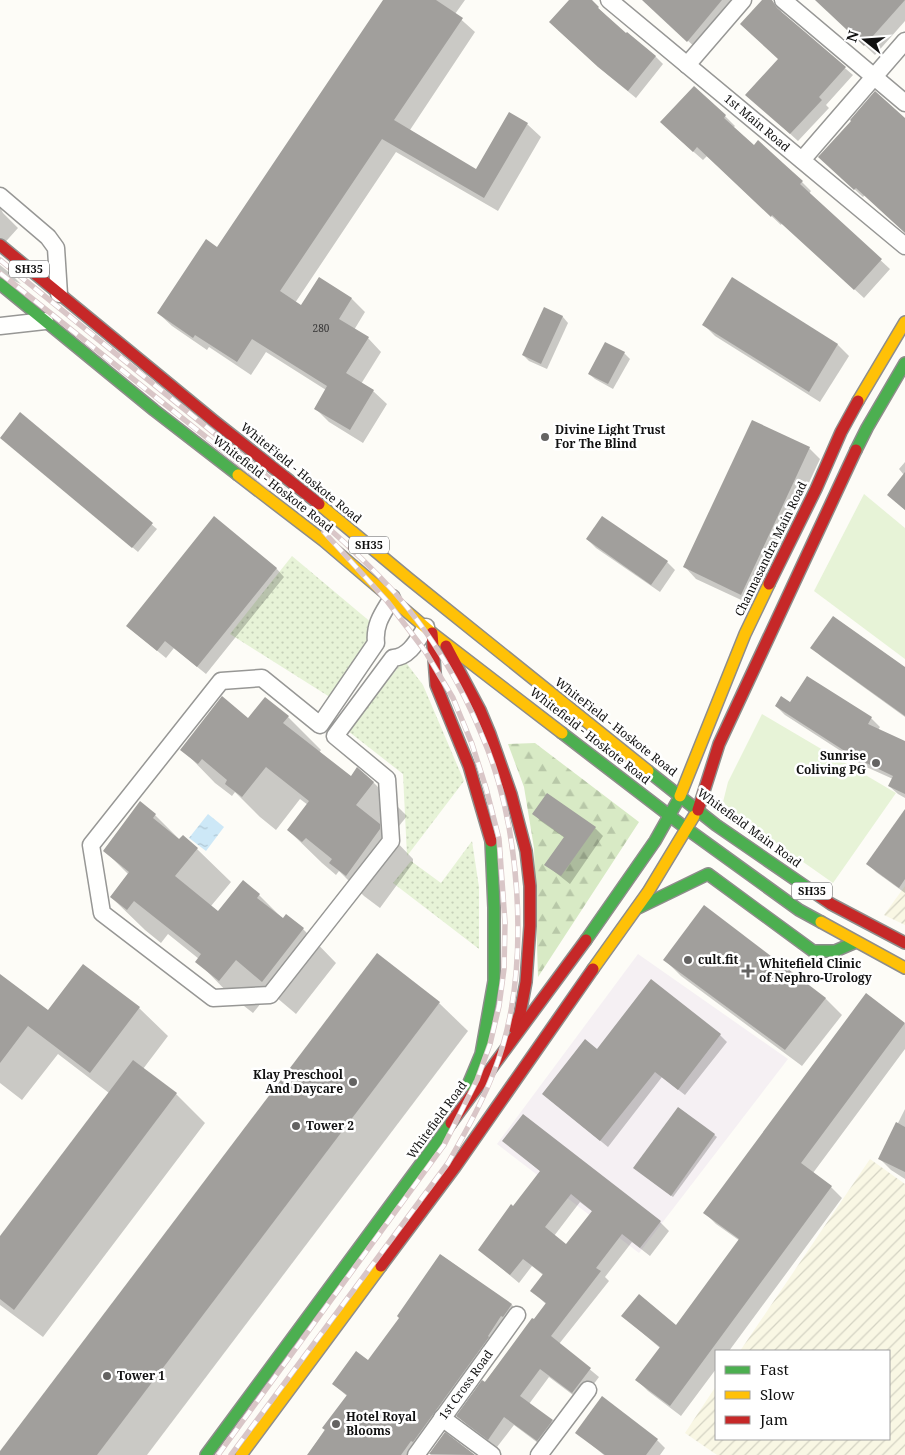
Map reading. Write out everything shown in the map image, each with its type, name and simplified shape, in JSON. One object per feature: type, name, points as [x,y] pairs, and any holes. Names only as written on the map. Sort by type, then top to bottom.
[{"type":"main road","name":"WhiteField - Hoskote Road","points":[[0,245],[409,579],[680,796]]},
{"type":"main road","name":"Whitefield - Hoskote Road","points":[[0,284],[154,410],[324,541],[429,630],[670,816]]},
{"type":"main road","name":"Channasandra Main Road","points":[[680,796],[745,634],[841,432],[905,322]]},
{"type":"main road","points":[[698,810],[719,744],[766,642],[866,428],[905,363]]},
{"type":"main road","points":[[429,630],[436,685],[469,766],[491,841],[494,908],[494,981],[481,1054],[453,1122]]},
{"type":"main road","points":[[443,640],[480,710],[490,734],[511,794],[526,850],[530,886],[530,926],[526,982],[520,1014],[507,1047]]},
{"type":"main road","name":"Whitefield Main Road","points":[[680,796],[716,825],[831,904],[905,943]]},
{"type":"main road","name":"Whitefield Road","points":[[241,1455],[332,1309],[354,1278],[453,1122],[610,906],[670,816],[680,796]]},
{"type":"main road","name":"Whitefield Road","points":[[206,1455],[332,1309],[354,1278],[455,1167],[616,936],[638,908],[698,810]]},
{"type":"main road","name":"SH35","points":[[670,816],[798,910],[905,968]]},
{"type":"main road","points":[[638,908],[708,874],[813,952],[828,954],[844,950],[856,942]]},
{"type":"street","name":"1st Main Road","points":[[609,0],[905,246]]},
{"type":"street","points":[[687,65],[743,0]]},
{"type":"street","points":[[783,0],[905,103]]},
{"type":"street","points":[[802,160],[905,41]]},
{"type":"street","points":[[0,196],[48,237],[56,248],[59,294]]},
{"type":"street","points":[[0,326],[45,321]]},
{"type":"street","points":[[392,598],[378,621],[375,635],[376,643],[393,658],[398,658],[409,652],[429,630]]},
{"type":"street","points":[[320,725],[376,643]]},
{"type":"street","points":[[334,736],[393,658]]},
{"type":"street","points":[[262,678],[334,736],[387,779],[391,841],[270,995],[213,998],[102,912],[91,845],[221,681],[262,678]]},
{"type":"street","name":"1st Cross Road","points":[[416,1455],[517,1315]]},
{"type":"street","points":[[539,1455],[588,1390]]},
{"type":"street","points":[[442,1418],[492,1455]]},
{"type":"shaded area","points":[[905,886],[905,925],[884,915]]},
{"type":"shaded area","points":[[638,954],[788,1059],[639,1253],[497,1144]]},
{"type":"shaded area","points":[[870,1159],[905,1184],[905,1455],[717,1455],[685,1433],[715,1388],[715,1440],[890,1440],[890,1350],[741,1350]]},
{"type":"green space","points":[[864,494],[905,528],[905,659],[814,591]]},
{"type":"green space","points":[[292,556],[373,624],[369,650],[333,699],[230,634]]},
{"type":"green space","points":[[404,660],[423,685],[464,781],[407,856],[403,774],[348,731]]},
{"type":"green space","points":[[762,714],[896,793],[833,883],[735,814],[723,802],[728,782]]},
{"type":"green space","points":[[535,743],[639,822],[538,977],[534,848],[524,787],[508,744]]},
{"type":"green space","points":[[472,841],[479,887],[479,949],[393,883],[411,861],[441,883]]},
{"type":"water","points":[[208,814],[224,827],[206,851],[189,838]]},
{"type":"building","points":[[383,0],[436,0],[463,18],[394,120],[476,169],[509,112],[528,123],[484,198],[382,139],[280,291],[301,305],[319,277],[352,298],[339,319],[369,337],[346,373],[374,390],[350,430],[314,409],[327,386],[252,339],[237,362],[195,335],[193,338],[157,313],[206,239],[217,247]]},
{"type":"building","points":[[569,0],[592,0],[598,8],[626,33],[656,56],[628,91],[598,67],[549,22]]},
{"type":"building","points":[[642,0],[722,0],[687,42]]},
{"type":"building","points":[[762,0],[772,0],[777,8],[846,67],[819,97],[822,100],[790,134],[745,95],[778,59],[740,24]]},
{"type":"building","points":[[815,0],[905,0],[864,46]]},
{"type":"building","points":[[694,86],[726,115],[724,118],[754,145],[758,140],[803,181],[800,184],[882,259],[854,290],[772,215],[771,217],[697,147],[693,152],[660,122]]},
{"type":"building","points":[[875,91],[905,118],[905,233],[856,188],[854,190],[818,157]]},
{"type":"building","points":[[732,277],[838,344],[809,392],[702,325]]},
{"type":"building","points":[[544,307],[563,316],[541,364],[522,355]]},
{"type":"building","points":[[605,342],[625,352],[608,384],[588,374]]},
{"type":"building","points":[[20,412],[153,523],[132,548],[0,438]]},
{"type":"building","points":[[752,420],[810,447],[741,595],[683,567]]},
{"type":"building","points":[[905,472],[905,510],[887,495]]},
{"type":"building","points":[[214,516],[277,568],[197,667],[165,641],[157,651],[126,626]]},
{"type":"building","points":[[602,516],[668,561],[651,585],[586,539]]},
{"type":"building","points":[[833,616],[905,667],[905,716],[810,648]]},
{"type":"building","points":[[807,676],[872,717],[868,724],[905,741],[905,794],[888,786],[893,776],[854,757],[775,706],[781,696],[790,702]]},
{"type":"building","points":[[222,696],[248,718],[265,697],[289,716],[283,723],[351,776],[357,767],[374,782],[356,805],[380,824],[380,829],[346,876],[329,863],[332,859],[306,838],[302,842],[287,830],[309,801],[266,767],[242,797],[225,784],[227,780],[202,759],[198,764],[180,750]]},
{"type":"building","points":[[547,793],[596,827],[561,876],[544,865],[564,837],[532,814]]},
{"type":"building","points":[[140,801],[156,814],[153,818],[179,839],[183,835],[198,848],[175,876],[218,911],[243,880],[260,894],[257,898],[283,918],[286,914],[304,928],[262,982],[236,960],[219,981],[195,962],[201,954],[134,901],[127,910],[110,897],[129,872],[103,851]]},
{"type":"building","points":[[905,809],[905,879],[899,888],[866,864]]},
{"type":"building","points":[[704,905],[826,998],[785,1050],[663,960]]},
{"type":"building","name":"Tower 2","points":[[377,953],[440,1002],[97,1455],[0,1455],[0,1451]]},
{"type":"building","points":[[83,964],[140,1007],[90,1073],[28,1026],[0,1063],[0,974],[48,1010]]},
{"type":"building","points":[[651,979],[721,1034],[678,1090],[655,1072],[600,1141],[542,1094],[585,1039],[597,1049]]},
{"type":"building","points":[[866,993],[905,1023],[801,1163],[832,1186],[670,1406],[635,1380],[660,1347],[621,1316],[639,1294],[676,1325],[739,1239],[703,1213]]},
{"type":"building","points":[[133,1060],[177,1093],[14,1310],[0,1299],[0,1236]]},
{"type":"building","points":[[678,1107],[715,1134],[671,1196],[633,1168]]},
{"type":"building","points":[[523,1114],[661,1221],[640,1248],[622,1234],[596,1268],[601,1271],[551,1336],[591,1368],[572,1393],[540,1369],[520,1396],[553,1420],[537,1441],[504,1417],[488,1440],[456,1416],[482,1380],[485,1382],[532,1318],[534,1319],[546,1303],[530,1291],[543,1274],[523,1259],[510,1275],[478,1250],[511,1204],[513,1206],[540,1171],[502,1141]],"holes":[[[571,1194],[592,1211],[566,1244],[545,1227]]]},
{"type":"building","points":[[896,1122],[905,1127],[905,1172],[878,1159]]},
{"type":"building","points":[[440,1254],[512,1304],[503,1317],[501,1316],[489,1337],[413,1442],[411,1441],[401,1455],[307,1455],[325,1430],[322,1428],[347,1395],[332,1384],[356,1351],[368,1360],[399,1318],[397,1316]]},
{"type":"building","points":[[602,1396],[658,1439],[646,1455],[605,1455],[575,1433]]},
{"type":"building","points":[[445,1432],[475,1455],[429,1454]]},
{"type":"railway","points":[[0,260],[291,496],[334,533],[395,593],[434,644],[466,699],[496,772],[505,810],[517,890],[518,931],[516,971],[511,1010],[503,1045],[486,1091],[448,1163],[231,1455]]},
{"type":"railway","points":[[0,273],[270,488]]},
{"type":"railway","points":[[218,1455],[444,1145],[477,1080],[490,1044],[499,1006],[504,969],[505,923],[499,839],[472,744],[453,698],[425,651],[387,601],[324,532]]},
{"type":"traffic: fast","points":[[0,284],[154,410],[238,475]]},
{"type":"traffic: fast","points":[[856,450],[905,363]]},
{"type":"traffic: fast","points":[[562,733],[687,829],[799,910],[821,922]]},
{"type":"traffic: fast","points":[[648,771],[716,825],[809,889]]},
{"type":"traffic: fast","points":[[586,940],[655,841],[677,802]]},
{"type":"traffic: fast","points":[[468,1085],[481,1054],[494,981],[494,908],[491,841]]},
{"type":"traffic: fast","points":[[638,908],[708,874],[813,951],[835,951],[856,942]]},
{"type":"traffic: fast","points":[[206,1455],[451,1123]]},
{"type":"traffic: slow","points":[[858,401],[905,322]]},
{"type":"traffic: slow","points":[[238,475],[324,541],[432,633],[562,733]]},
{"type":"traffic: slow","points":[[319,504],[409,579],[648,771]]},
{"type":"traffic: slow","points":[[680,796],[745,634],[769,584]]},
{"type":"traffic: slow","points":[[593,969],[648,892],[694,816]]},
{"type":"traffic: slow","points":[[821,922],[905,968]]},
{"type":"traffic: slow","points":[[241,1455],[381,1266]]},
{"type":"traffic: jam","points":[[0,245],[214,421],[319,504]]},
{"type":"traffic: jam","points":[[769,584],[816,489],[841,432],[858,401]]},
{"type":"traffic: jam","points":[[698,810],[719,744],[856,450]]},
{"type":"traffic: jam","points":[[432,633],[436,685],[469,766],[491,841]]},
{"type":"traffic: jam","points":[[446,646],[480,710],[490,734],[511,794],[526,851],[530,886],[530,926],[526,982],[520,1014],[514,1028]]},
{"type":"traffic: jam","points":[[809,889],[831,904],[905,943]]},
{"type":"traffic: jam","points":[[451,1123],[586,940]]},
{"type":"traffic: jam","points":[[381,1266],[455,1167],[593,969]]},
{"type":"place","name":"Divine Light Trust For The Blind","points":[[545,437]]},
{"type":"place","name":"Sunrise Coliving PG","points":[[876,763]]},
{"type":"place","name":"cult.fit","points":[[688,960]]},
{"type":"place","name":"Whitefield Clinic of Nephro-Urology","points":[[748,971]]},
{"type":"place","name":"Klay Preschool And Daycare","points":[[353,1082]]},
{"type":"place","name":"Tower 2","points":[[296,1126]]},
{"type":"place","name":"Tower 1","points":[[107,1376]]},
{"type":"place","name":"Hotel Royal Blooms","points":[[336,1424]]}]
